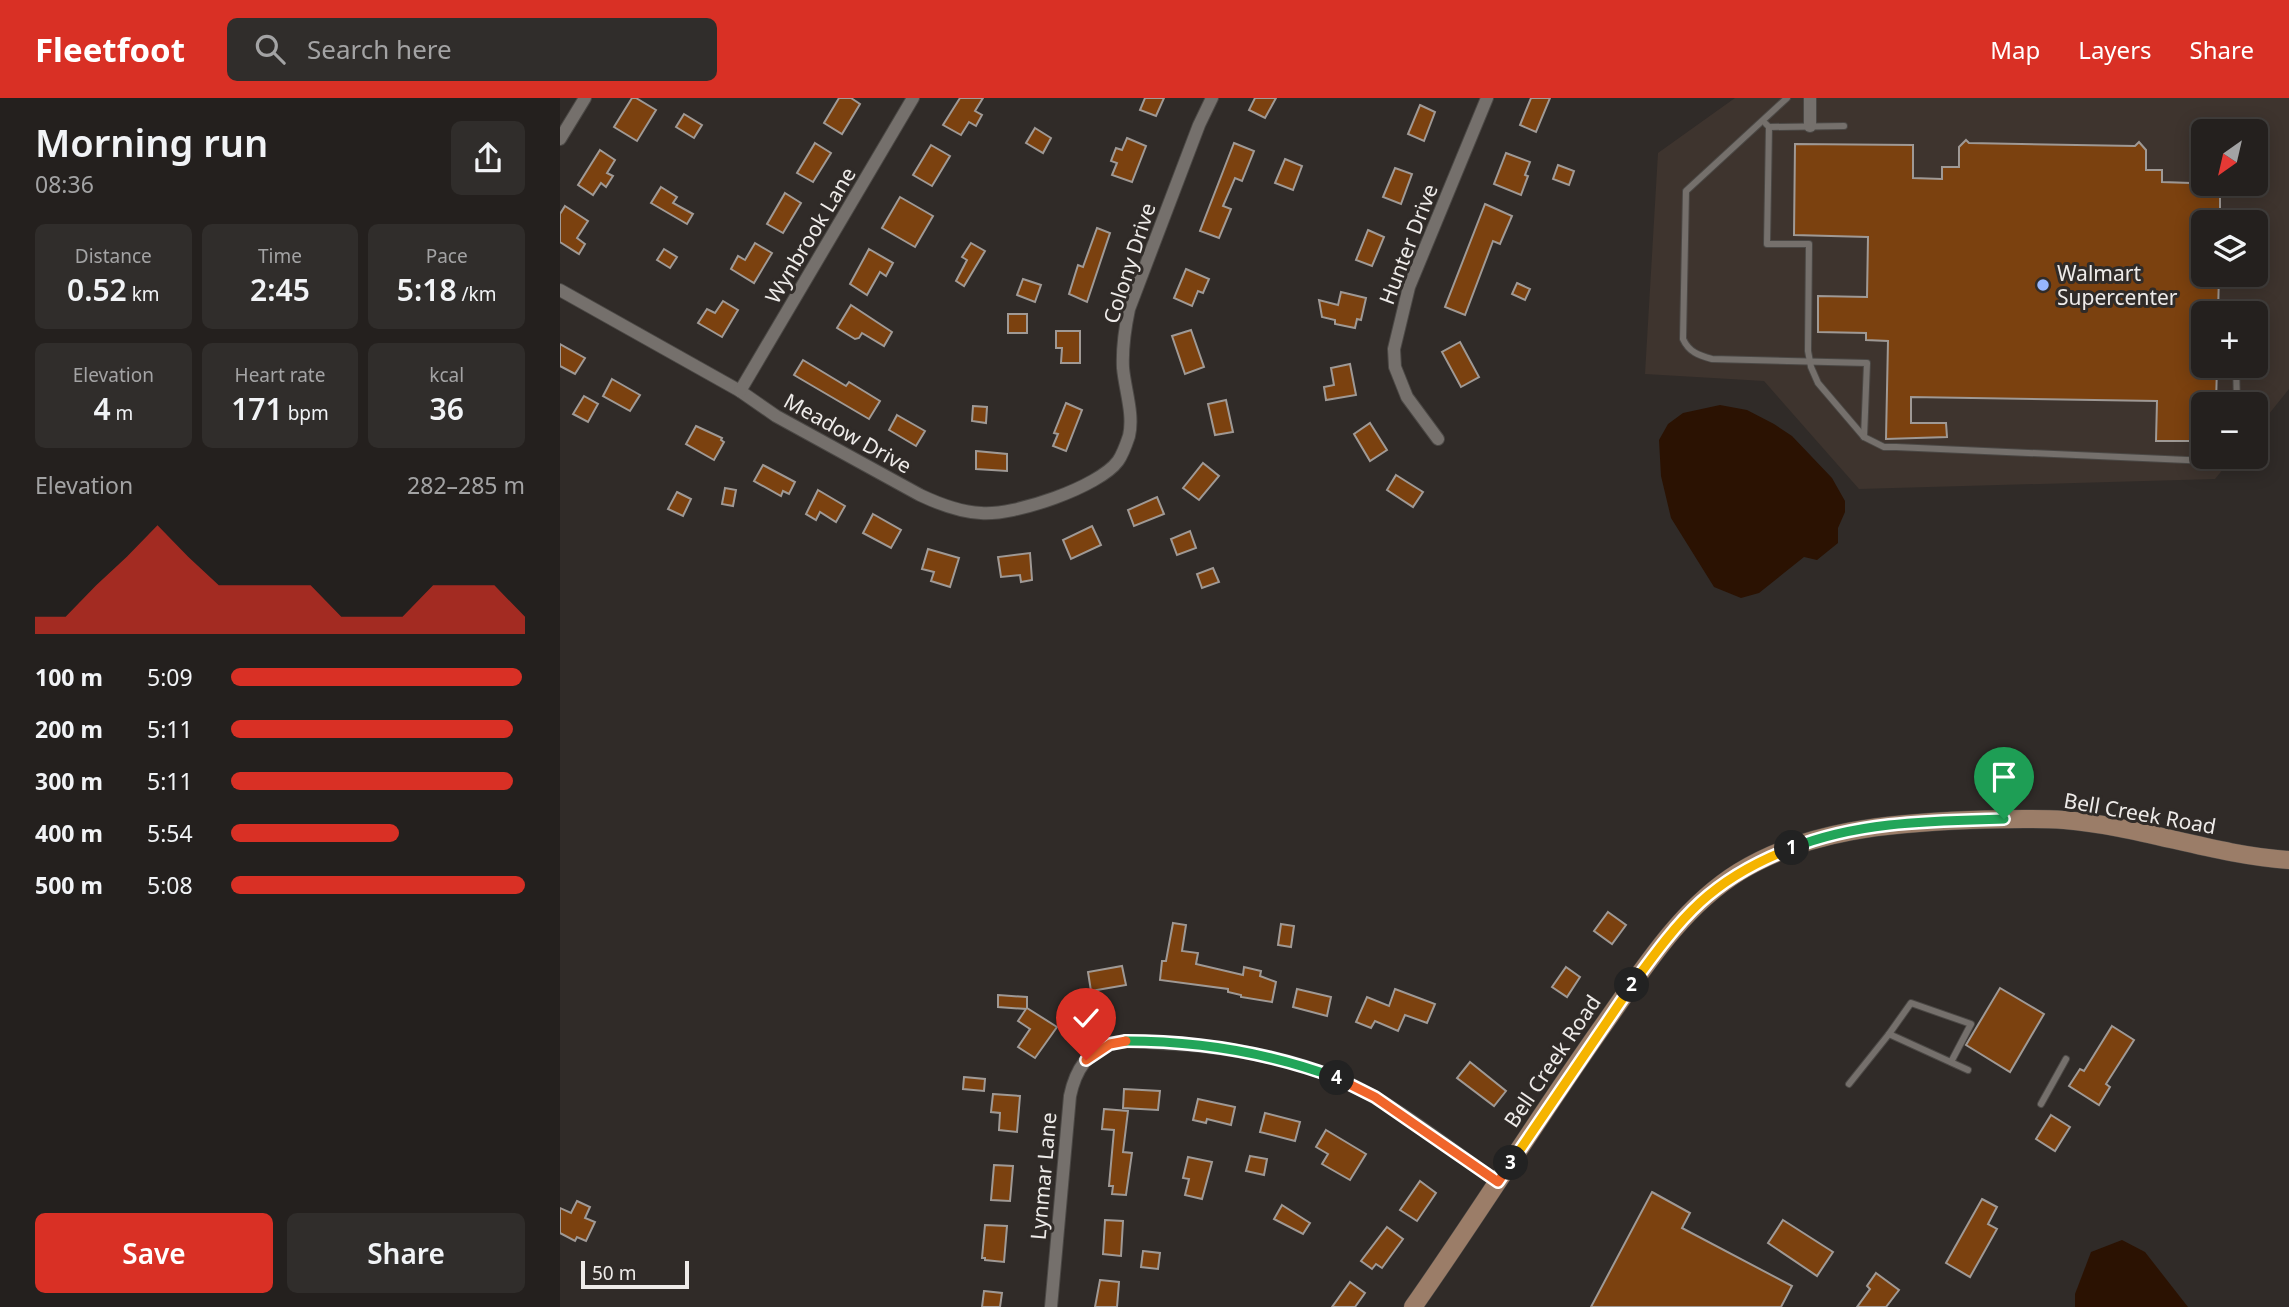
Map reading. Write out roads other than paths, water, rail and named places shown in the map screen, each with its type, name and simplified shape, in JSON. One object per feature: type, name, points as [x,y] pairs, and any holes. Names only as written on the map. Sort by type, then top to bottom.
[{"type":"street","points":[[560,139],[585,98]]},
{"type":"street","name":"Wynbrook Lane","points":[[740,391],[913,98]]},
{"type":"street","name":"Colony Drive","points":[[1125,448],[1130,414],[1123,363],[1124,333],[1129,309],[1194,138],[1212,98]]},
{"type":"street","name":"Hunter Drive","points":[[1438,439],[1407,397],[1395,367],[1394,349],[1409,287],[1487,98]]},
{"type":"street","points":[[1810,98],[1810,126]]},
{"type":"street","name":"Meadow Drive","points":[[560,290],[740,391],[776,416],[920,495],[965,512],[1003,513],[1051,500],[1111,468],[1125,448]]},
{"type":"street","name":"Bell Creek Road","points":[[1413,1307],[1590,1045],[1678,925],[1696,904],[1717,886],[1767,857],[1802,844],[1876,827],[2004,819],[2066,820],[2242,855],[2289,860]]},
{"type":"street","name":"Lynmar Lane","points":[[1051,1307],[1070,1096],[1080,1067],[1091,1055],[1110,1044],[1127,1041],[1230,1050],[1312,1069],[1375,1097],[1498,1182]]},
{"type":"lane","points":[[1787,98],[1686,191],[1683,339],[1686,348],[1697,355],[1712,359],[1867,363],[1864,437]]},
{"type":"lane","points":[[1763,121],[1769,127],[1767,244],[1809,244],[1810,363],[1827,396],[1864,437],[1884,447],[2191,460]]},
{"type":"lane","points":[[1769,127],[1844,126]]},
{"type":"lane","points":[[1849,1084],[1911,1003],[1971,1024],[1951,1062]]},
{"type":"lane","points":[[1889,1034],[1968,1070]]},
{"type":"lane","points":[[2041,1104],[2066,1059]]},
{"type":"place","name":"Walmart Supercenter","points":[[2043,285]]}]
